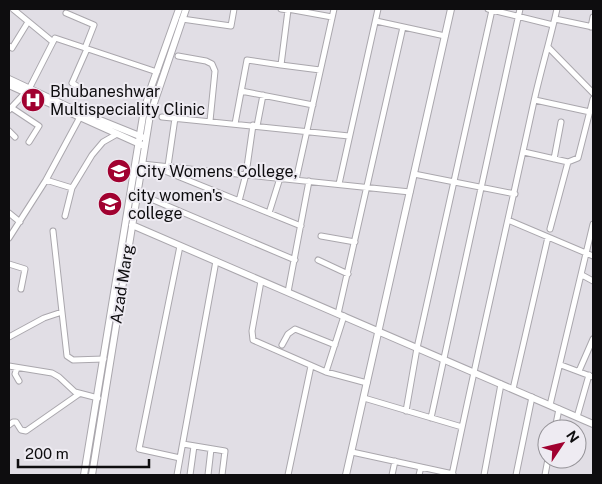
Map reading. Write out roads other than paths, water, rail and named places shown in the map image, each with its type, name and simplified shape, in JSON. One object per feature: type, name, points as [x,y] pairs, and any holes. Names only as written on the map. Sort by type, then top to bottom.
[{"type":"street","points":[[13,9],[53,42]]},
{"type":"street","name":"Azad Marg","points":[[84,475],[142,141],[145,108],[179,9]]},
{"type":"street","name":"Azad Marg","points":[[92,475],[137,193],[145,164],[142,141],[186,9]]},
{"type":"street","points":[[182,19],[231,26],[234,9]]},
{"type":"street","points":[[281,9],[332,16]]},
{"type":"street","points":[[281,64],[288,9]]},
{"type":"street","points":[[296,180],[334,9]]},
{"type":"street","points":[[339,184],[378,9]]},
{"type":"street","points":[[346,475],[450,9]]},
{"type":"street","points":[[406,411],[417,348],[490,9],[553,25]]},
{"type":"street","points":[[431,418],[520,9]]},
{"type":"street","points":[[352,452],[452,475],[534,100],[557,9]]},
{"type":"street","points":[[66,13],[94,25],[72,83],[85,91]]},
{"type":"street","points":[[555,18],[592,27],[593,17]]},
{"type":"street","points":[[376,21],[444,36]]},
{"type":"street","points":[[9,46],[12,48],[28,22]]},
{"type":"street","points":[[326,372],[341,315],[348,274],[403,27]]},
{"type":"street","points":[[29,142],[39,126],[10,109],[27,91],[55,38],[157,72]]},
{"type":"street","points":[[548,47],[593,93]]},
{"type":"street","points":[[178,56],[206,61],[212,64],[214,71],[210,121]]},
{"type":"street","points":[[235,124],[247,60],[320,70]]},
{"type":"street","points":[[9,79],[27,91],[80,117],[118,134],[142,141]]},
{"type":"street","points":[[9,85],[142,141]]},
{"type":"street","points":[[241,91],[312,105]]},
{"type":"street","points":[[239,201],[263,95]]},
{"type":"street","points":[[524,152],[568,162],[580,156],[593,99]]},
{"type":"street","points":[[534,100],[590,112]]},
{"type":"street","points":[[9,238],[46,180],[80,117]]},
{"type":"street","points":[[162,117],[350,136]]},
{"type":"street","points":[[168,166],[175,118]]},
{"type":"street","points":[[554,159],[561,122]]},
{"type":"street","points":[[9,132],[15,137]]},
{"type":"street","points":[[65,216],[72,188],[92,155],[103,142],[118,134]]},
{"type":"street","points":[[550,229],[568,162]]},
{"type":"street","points":[[145,164],[410,192]]},
{"type":"street","points":[[145,164],[301,226]]},
{"type":"street","points":[[414,174],[514,194]]},
{"type":"street","points":[[269,213],[280,178]]},
{"type":"street","points":[[46,180],[72,188]]},
{"type":"street","points":[[288,292],[309,181]]},
{"type":"street","points":[[137,193],[295,260]]},
{"type":"street","points":[[9,213],[20,222]]},
{"type":"street","points":[[508,220],[593,256]]},
{"type":"street","points":[[550,405],[593,224]]},
{"type":"street","points":[[132,225],[593,424]]},
{"type":"street","points":[[53,231],[67,356],[73,360],[104,359]]},
{"type":"street","points":[[321,236],[355,242]]},
{"type":"street","points":[[513,389],[548,237]]},
{"type":"street","points":[[180,246],[139,449],[180,458]]},
{"type":"street","points":[[318,260],[348,274]]},
{"type":"street","points":[[177,475],[216,261]]},
{"type":"street","points":[[9,264],[25,269],[21,289]]},
{"type":"street","points":[[582,275],[593,281]]},
{"type":"street","points":[[261,281],[252,331],[253,340],[326,372],[367,383]]},
{"type":"street","points":[[9,337],[32,324],[62,312]]},
{"type":"street","points":[[282,345],[288,334],[295,330],[334,345]]},
{"type":"street","points":[[579,371],[593,339]]},
{"type":"street","points":[[560,364],[591,376],[577,417]]},
{"type":"street","points":[[9,366],[52,373],[79,394],[98,398]]},
{"type":"street","points":[[288,475],[311,366]]},
{"type":"street","points":[[17,368],[15,374],[19,381]]},
{"type":"street","points":[[484,475],[501,384]]},
{"type":"street","points":[[9,425],[16,422],[21,430],[26,431],[79,394]]},
{"type":"street","points":[[516,475],[532,397]]},
{"type":"street","points":[[364,398],[462,427]]},
{"type":"street","points":[[557,419],[559,409]]},
{"type":"street","points":[[183,444],[225,452],[222,475]]},
{"type":"street","points":[[190,475],[194,446]]},
{"type":"street","points":[[208,475],[212,449]]},
{"type":"street","points":[[392,475],[395,461]]},
{"type":"street","points":[[419,475],[421,467]]},
{"type":"place","name":"Bhubaneshwar Multispeciality Clinic","points":[[33,100]]},
{"type":"place","name":"City Womens College,","points":[[119,171]]},
{"type":"place","name":"city women's college","points":[[110,204]]}]
